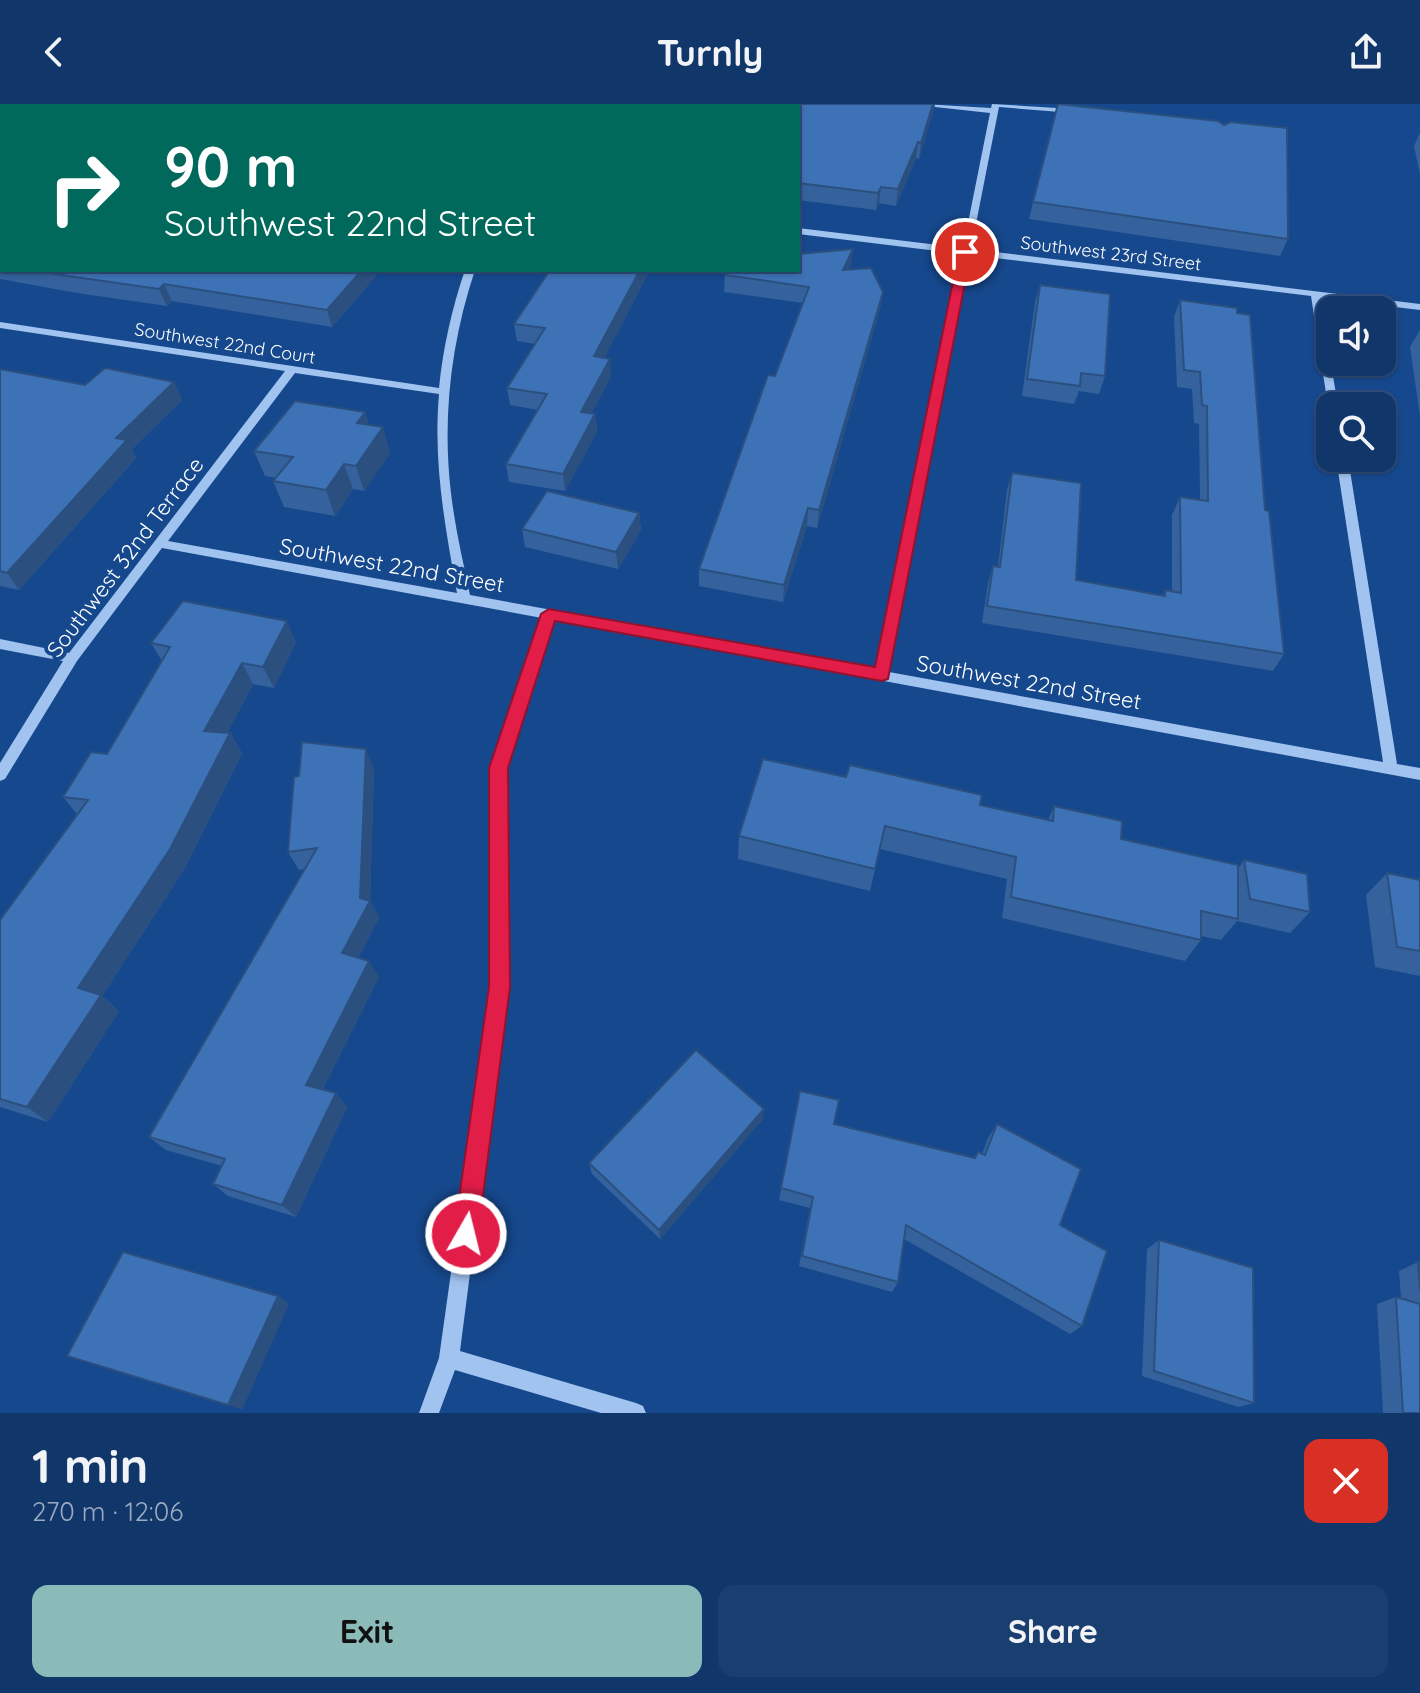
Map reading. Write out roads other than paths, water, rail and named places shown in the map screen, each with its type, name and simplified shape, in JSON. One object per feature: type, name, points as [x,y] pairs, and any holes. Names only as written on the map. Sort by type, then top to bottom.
[{"type":"street","points":[[926,104],[1080,112]]},
{"type":"street","points":[[882,675],[995,108]]},
{"type":"street","name":"Southwest 23rd Street","points":[[800,231],[1420,307]]},
{"type":"street","points":[[464,599],[444,488],[444,392],[455,313],[469,272]]},
{"type":"street","points":[[1315,294],[1331,392]]},
{"type":"street","name":"Southwest 22nd Court","points":[[0,325],[444,392]]},
{"type":"street","name":"Southwest 32nd Terrace","points":[[0,775],[72,658],[292,369]]},
{"type":"street","points":[[1344,472],[1391,769]]},
{"type":"street","name":"Southwest 22nd Street","points":[[159,543],[1420,774]]},
{"type":"street","points":[[429,1413],[449,1358],[499,987],[499,768],[549,614]]},
{"type":"street","points":[[0,644],[72,658]]},
{"type":"street","points":[[449,1358],[636,1413]]}]
